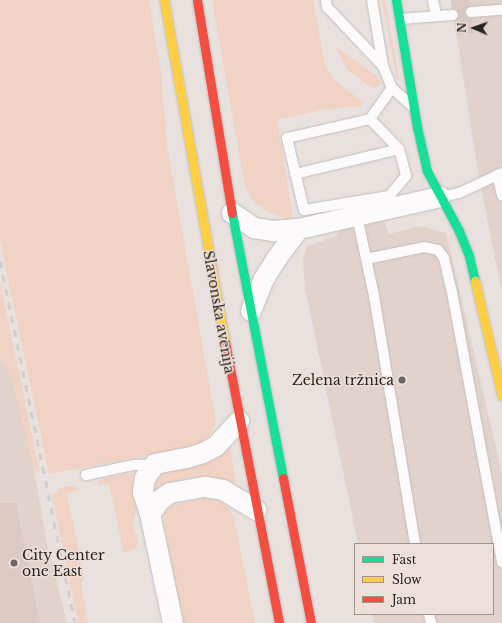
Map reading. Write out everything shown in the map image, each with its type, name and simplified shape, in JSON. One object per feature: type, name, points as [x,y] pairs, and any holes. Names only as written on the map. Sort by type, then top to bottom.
[{"type":"main road","name":"Slavonska avenija","points":[[164,0],[239,421],[279,623]]},
{"type":"main road","points":[[197,0],[232,213],[311,623]]},
{"type":"main road","points":[[396,0],[414,107],[427,172],[459,231],[469,256],[502,396]]},
{"type":"street","points":[[232,213],[254,228],[274,231],[299,229],[440,197]]},
{"type":"street","points":[[251,311],[264,278],[299,229]]},
{"type":"street","points":[[173,623],[150,514],[143,492],[145,478],[155,464],[187,458],[203,453],[216,446],[239,421]]},
{"type":"street","points":[[150,514],[160,500],[170,493],[205,487],[223,490],[256,510]]},
{"type":"lane","points":[[326,0],[327,6],[383,66]]},
{"type":"lane","points":[[372,0],[383,66],[392,88],[414,107]]},
{"type":"lane","points":[[434,0],[436,16]]},
{"type":"lane","points":[[470,12],[502,10]]},
{"type":"lane","points":[[400,19],[453,15]]},
{"type":"lane","points":[[370,119],[399,149],[406,176],[389,196],[304,210],[287,138],[370,119],[392,88]]},
{"type":"lane","points":[[295,174],[399,149]]},
{"type":"lane","points":[[440,197],[459,193],[500,174],[502,195]]},
{"type":"lane","points":[[356,216],[374,296],[415,543]]},
{"type":"lane","points":[[366,259],[424,247],[438,250],[444,258],[452,292],[499,557]]},
{"type":"lane","points":[[86,475],[134,465],[155,464]]},
{"type":"shaded area","points":[[0,0],[149,0],[161,72],[167,146],[215,417],[215,424],[211,433],[203,442],[191,447],[49,474],[0,241]]},
{"type":"shaded area","points":[[212,0],[313,0],[325,65],[333,78],[365,103],[358,106],[322,110],[277,120],[293,219],[283,218],[267,211],[254,202],[245,187]]},
{"type":"shaded area","points":[[382,0],[385,0],[399,78],[397,81]]},
{"type":"shaded area","points":[[451,0],[502,0],[502,293],[478,172]]},
{"type":"shaded area","points":[[336,47],[377,76],[380,83],[379,86],[374,88],[369,86],[348,70]]},
{"type":"shaded area","name":"Zelena tržnica","points":[[383,218],[389,234],[419,226],[446,233],[502,473],[502,623],[374,623],[373,615],[494,615],[494,543],[358,543],[305,287],[303,259],[307,246],[336,236],[341,227]]},
{"type":"shaded area","points":[[0,281],[40,473],[34,470],[12,376],[0,358]]},
{"type":"shaded area","points":[[0,358],[12,376],[34,470],[47,543],[67,623],[0,623]]},
{"type":"shaded area","points":[[228,445],[230,446],[236,483],[207,477],[193,477],[160,486],[153,492],[154,481],[163,472],[213,460]]},
{"type":"shaded area","points":[[132,473],[136,474],[138,503],[133,523],[138,543],[135,549],[124,553],[109,484],[97,485],[101,479]]},
{"type":"shaded area","points":[[73,485],[79,489],[67,494],[81,560],[84,579],[81,583],[86,612],[84,614],[88,623],[78,623],[52,496],[60,488]]},
{"type":"shaded area","points":[[207,497],[215,498],[224,503],[230,510],[234,519],[255,623],[182,623],[164,522],[164,514],[168,508],[174,505]]},
{"type":"building","points":[[451,0],[469,0],[470,6],[465,9],[465,13],[468,18],[472,18],[474,33],[457,36],[454,21],[459,18],[459,14],[456,9],[452,9]]},
{"type":"building","name":"City Center one East","points":[[0,503],[16,503],[40,623],[0,623]]},
{"type":"railway","points":[[0,261],[75,623]]},
{"type":"traffic: fast","points":[[396,0],[417,127],[427,171],[459,231],[469,256],[475,281]]},
{"type":"traffic: fast","points":[[232,213],[283,478]]},
{"type":"traffic: slow","points":[[164,0],[225,342]]},
{"type":"traffic: slow","points":[[475,281],[502,396]]},
{"type":"traffic: jam","points":[[197,0],[232,213]]},
{"type":"traffic: jam","points":[[225,342],[279,623]]},
{"type":"traffic: jam","points":[[283,478],[311,623]]},
{"type":"place","name":"Zelena tržnica","points":[[402,380]]},
{"type":"place","name":"City Center one East","points":[[14,563]]}]
